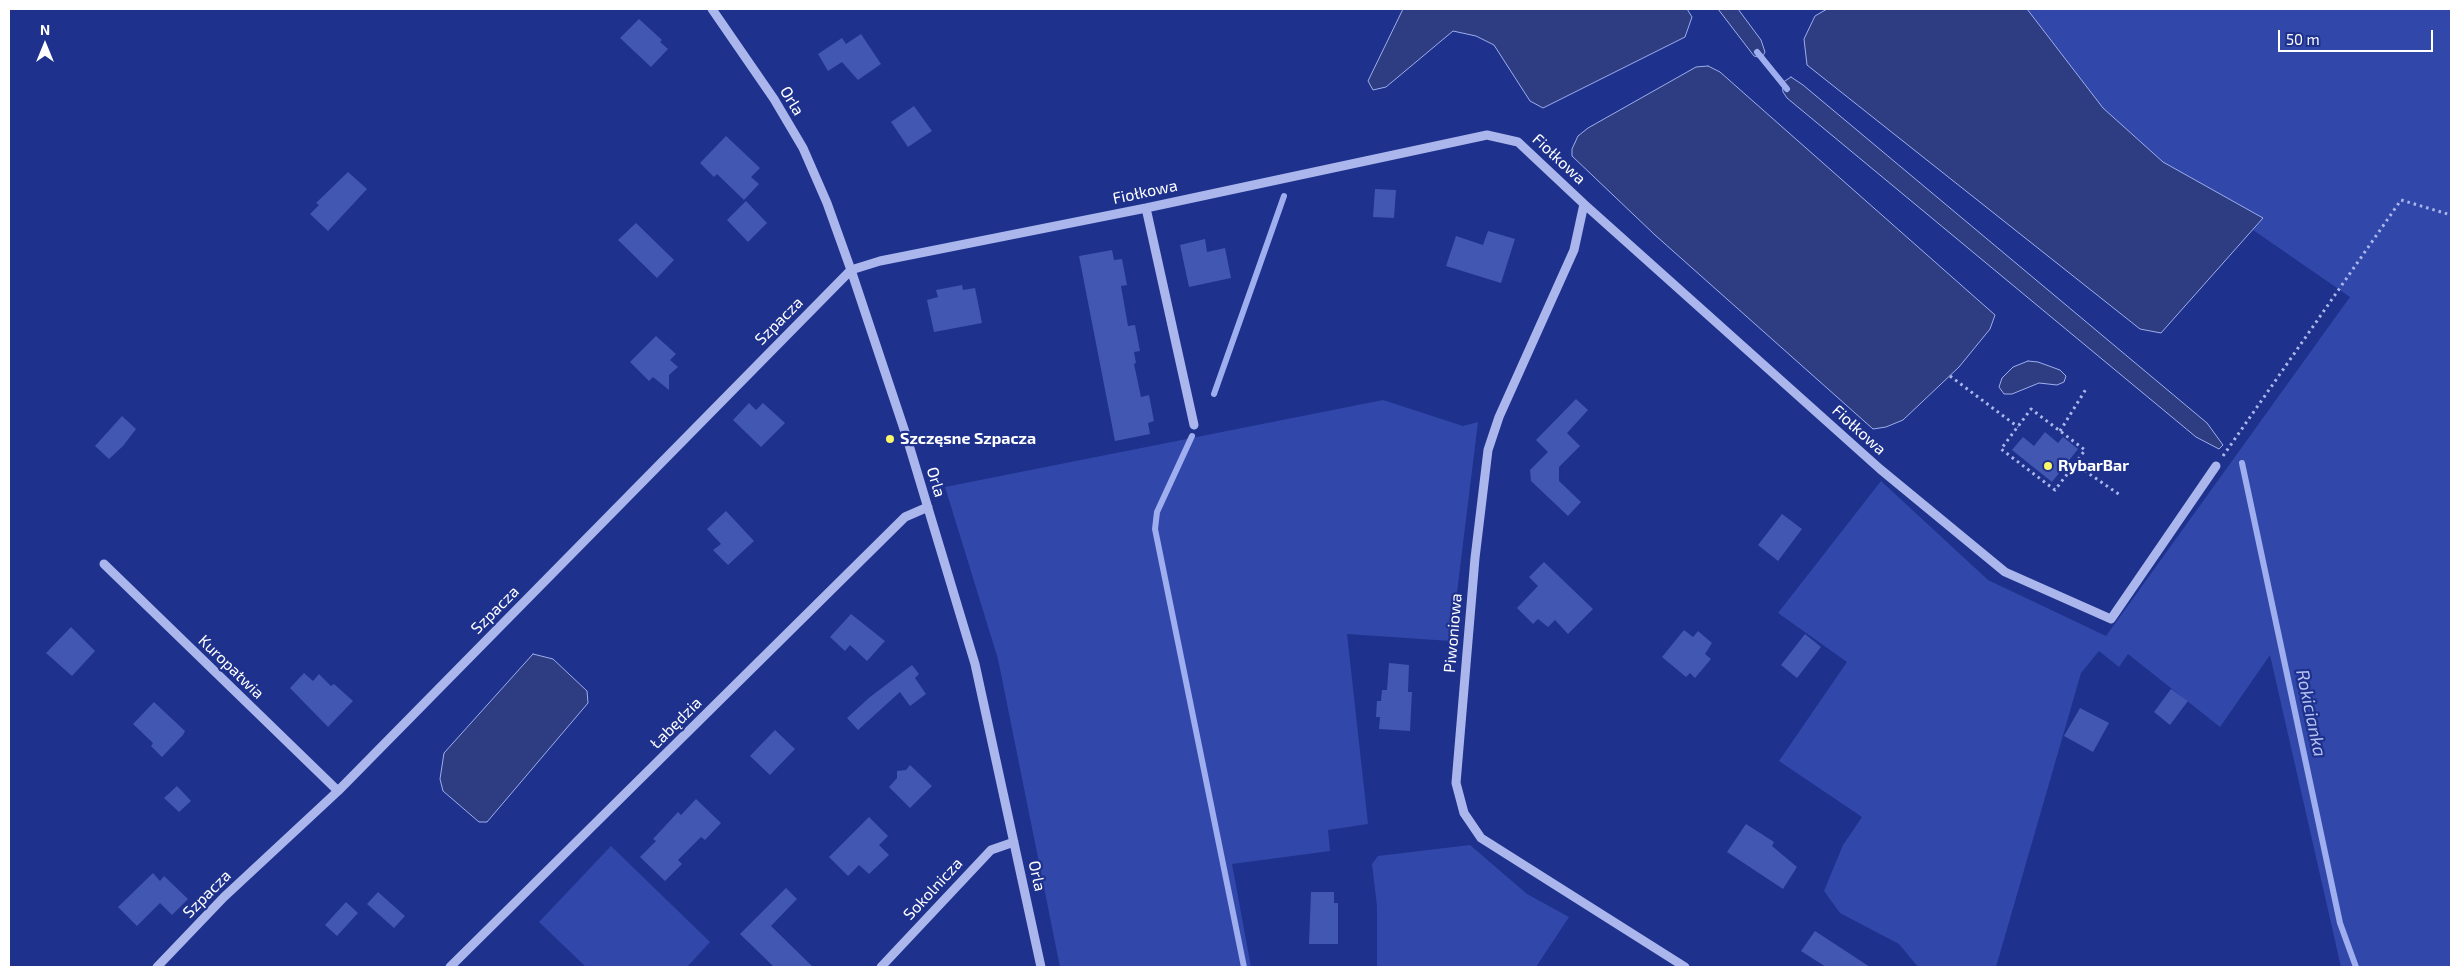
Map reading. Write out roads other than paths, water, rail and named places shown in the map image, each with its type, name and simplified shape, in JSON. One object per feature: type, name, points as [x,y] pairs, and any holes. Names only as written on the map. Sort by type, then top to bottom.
[{"type":"street","name":"Orla","points":[[712,9],[774,99],[803,148],[826,202],[851,270],[928,507],[975,664],[1040,967]]},
{"type":"street","name":"Fiołkowa","points":[[851,270],[880,261],[957,244],[1146,208],[1487,135],[1518,142],[1584,204],[1880,469],[2005,572],[2111,619],[2216,466]]},
{"type":"street","name":"Piwoniowa","points":[[1584,204],[1574,250],[1499,417],[1488,450],[1473,578],[1456,783],[1464,813],[1481,838],[1685,967]]},
{"type":"street","points":[[1146,208],[1194,425]]},
{"type":"street","name":"Szpacza","points":[[157,967],[224,896],[338,791],[851,270]]},
{"type":"street","name":"Łabędzia","points":[[450,967],[905,517],[928,507]]},
{"type":"street","name":"Kuropatwia","points":[[104,564],[338,791]]},
{"type":"street","name":"Sokolnicza","points":[[880,967],[991,850],[1014,842]]},
{"type":"waterway","points":[[1757,52],[1787,89]]},
{"type":"waterway","points":[[1214,394],[1284,196]]},
{"type":"waterway","points":[[1192,436],[1157,512],[1155,529],[1244,967]]},
{"type":"waterway","name":"Rokicianka","points":[[2242,463],[2340,923],[2356,967]]},
{"type":"place","name":"Szczęsne Szpacza","points":[[890,439]]},
{"type":"place","name":"RybarBar","points":[[2048,466]]}]
